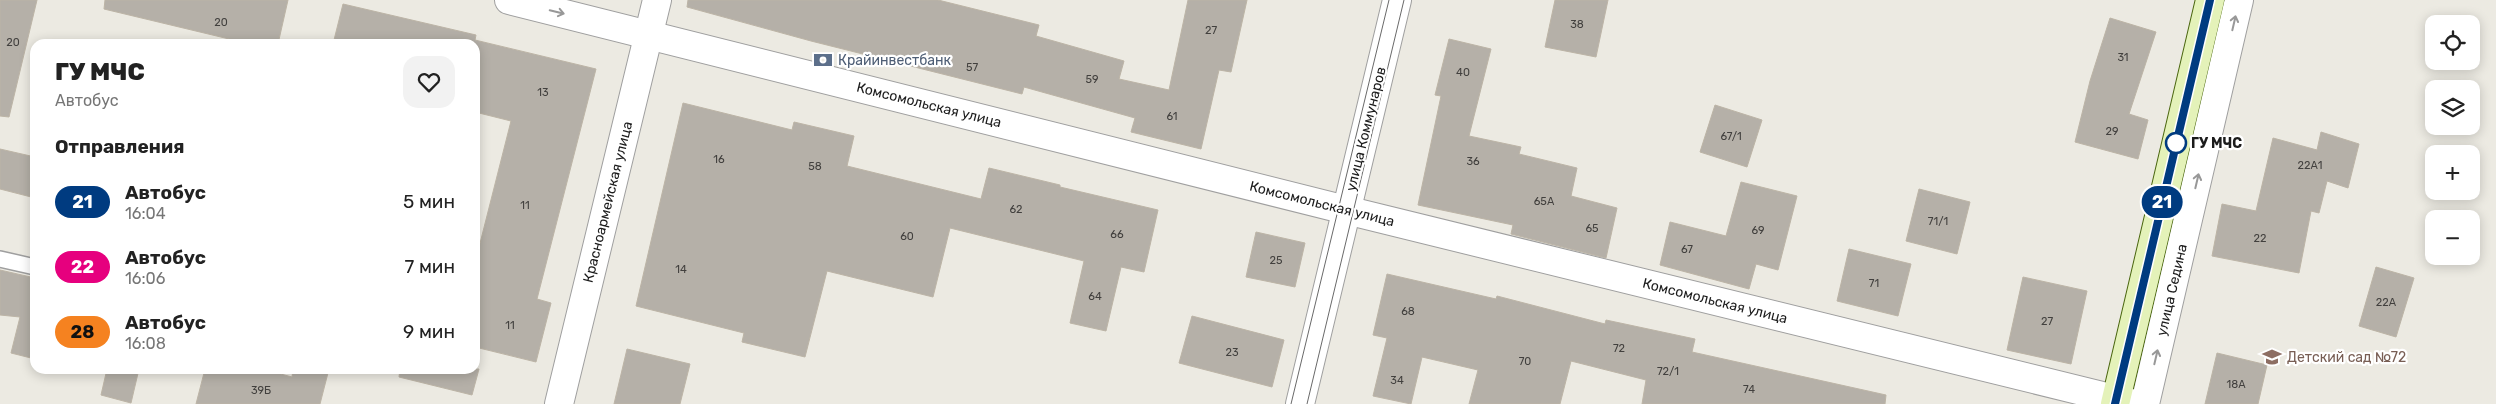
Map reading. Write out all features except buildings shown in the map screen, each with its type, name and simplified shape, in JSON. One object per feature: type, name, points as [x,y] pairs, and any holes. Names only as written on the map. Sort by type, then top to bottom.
[{"type":"main road","points":[[2122,402],[2210,0]]},
{"type":"street","name":"Комсомольская улица","points":[[509,0],[2122,402]]},
{"type":"street","name":"Красноармейская улица","points":[[559,404],[657,0]]},
{"type":"street","name":"улица Коммунаров","points":[[1300,404],[1397,0]]},
{"type":"street","name":"улица Седина","points":[[2145,404],[2239,0]]},
{"type":"lane","points":[[0,259],[30,266]]},
{"type":"tram line","points":[[1291,404],[1389,0]]},
{"type":"tram line","points":[[1307,404],[1404,0]]},
{"type":"bus line","name":"21","points":[[2115,404],[2210,0]]},
{"type":"place","name":"Крайинвестбанк","points":[[823,60]]},
{"type":"place","name":"ГУ МЧС","points":[[2176,143]]},
{"type":"place","name":"Детский сад №72","points":[[2272,357]]}]
